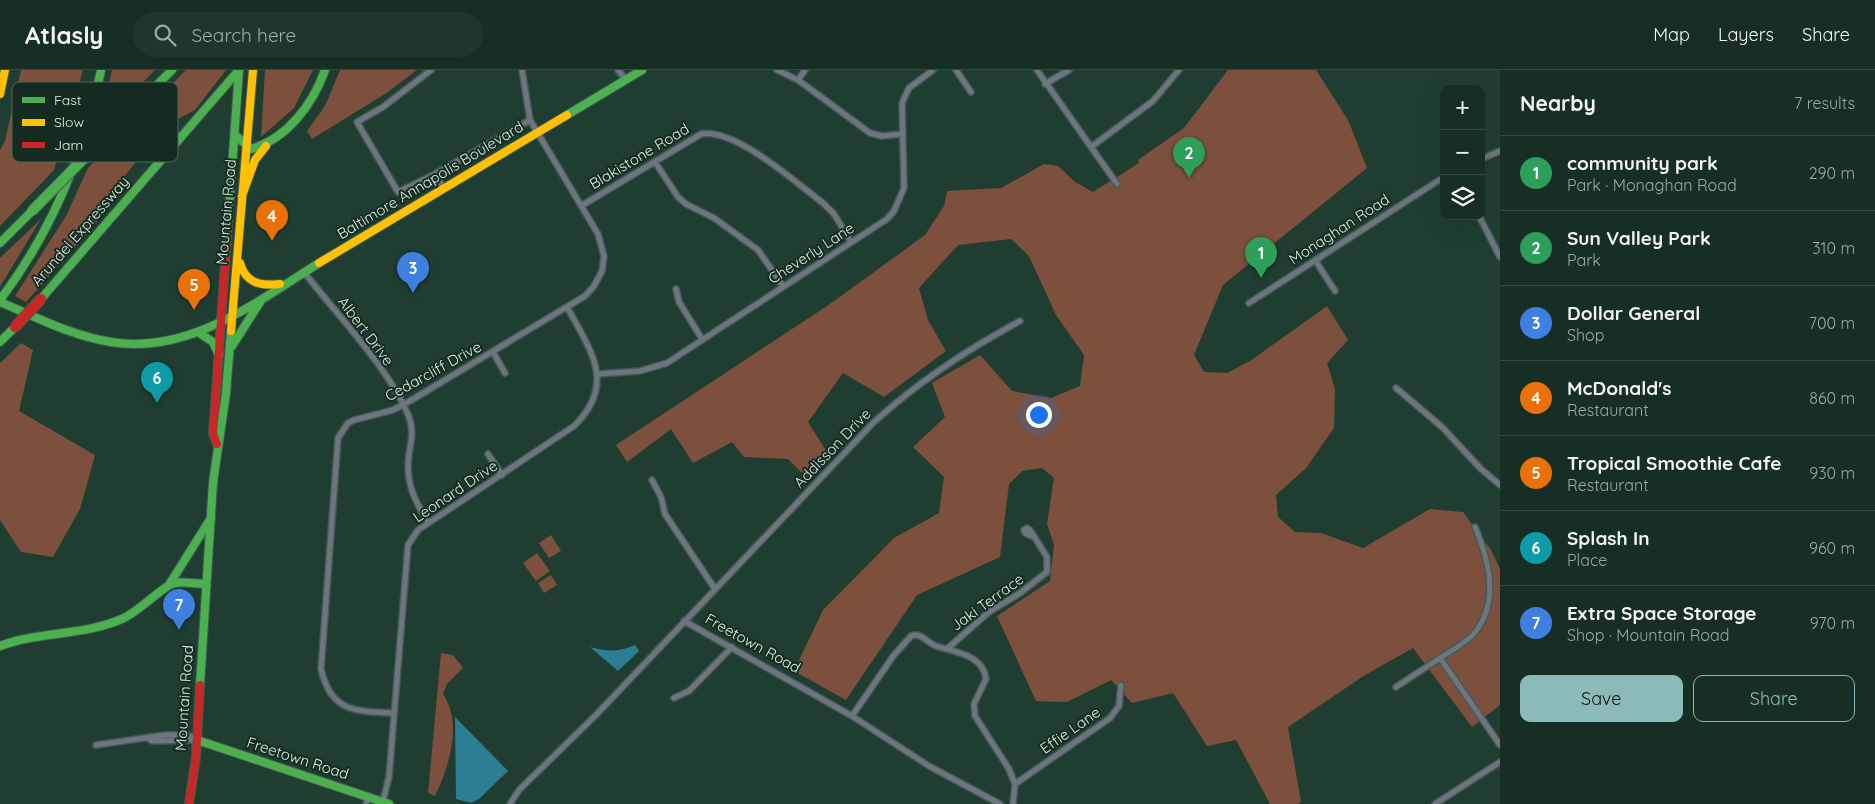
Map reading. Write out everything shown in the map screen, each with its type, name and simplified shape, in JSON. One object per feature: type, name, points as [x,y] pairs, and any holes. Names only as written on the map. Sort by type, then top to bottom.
[{"type":"main road","points":[[0,94],[5,70]]},
{"type":"main road","points":[[160,82],[172,70]]},
{"type":"main road","name":"Arundel Expressway","points":[[178,140],[239,70]]},
{"type":"main road","name":"Mountain Road","points":[[189,804],[197,740],[206,584],[217,444],[221,435],[229,350],[228,316],[234,134],[239,70]]},
{"type":"main road","name":"Mountain Road","points":[[217,444],[213,434],[220,356],[238,251],[253,70]]},
{"type":"main road","points":[[242,196],[255,160],[269,142],[296,119],[311,102],[325,70]]},
{"type":"main road","name":"Baltimore Annapolis Boulevard","points":[[0,301],[84,336],[115,343],[148,345],[198,332],[284,284],[642,70]]},
{"type":"main road","points":[[234,134],[247,148],[256,149],[269,142]]},
{"type":"main road","points":[[0,301],[39,241],[69,180],[75,162]]},
{"type":"main road","points":[[0,243],[81,162]]},
{"type":"main road","name":"Arundel Expressway","points":[[0,342],[41,299],[159,162]]},
{"type":"main road","points":[[238,251],[242,273],[248,282],[263,286],[284,284]]},
{"type":"main road","points":[[229,350],[264,295]]},
{"type":"main road","points":[[198,332],[213,342],[220,356]]},
{"type":"main road","points":[[0,646],[29,637],[91,628],[117,621],[148,605],[168,587],[190,554],[204,525],[211,518]]},
{"type":"main road","points":[[168,587],[178,582],[206,584]]},
{"type":"main road","name":"Freetown Road","points":[[197,740],[367,800],[386,803]]},
{"type":"street","points":[[431,70],[383,107],[357,122],[398,192],[435,174],[530,120],[522,70]]},
{"type":"street","points":[[618,70],[626,80]]},
{"type":"street","points":[[777,70],[798,80],[870,133],[882,136],[902,134]]},
{"type":"street","points":[[798,80],[805,70]]},
{"type":"street","name":"Cheverly Lane","points":[[598,374],[656,368],[887,218],[900,200],[905,177],[900,112],[904,95],[916,81],[933,70]]},
{"type":"street","points":[[956,70],[971,92]]},
{"type":"street","points":[[1037,70],[1118,184]]},
{"type":"street","points":[[1046,84],[1069,70]]},
{"type":"street","points":[[1091,147],[1153,101],[1179,70]]},
{"type":"street","name":"Cedarcliff Drive","points":[[394,713],[355,710],[340,703],[327,689],[322,668],[338,438],[342,430],[354,420],[403,406],[567,307],[594,286],[602,272],[602,244],[530,120]]},
{"type":"street","name":"Blakistone Road","points":[[581,206],[701,134],[713,133],[723,136],[751,151],[823,204],[834,214],[851,242]]},
{"type":"street","points":[[1485,157],[1500,151]]},
{"type":"street","points":[[655,162],[678,197],[686,204],[714,218],[758,250],[783,286]]},
{"type":"street","points":[[435,174],[444,189]]},
{"type":"street","name":"Monaghan Road","points":[[1249,303],[1440,180]]},
{"type":"street","points":[[1481,220],[1500,257]]},
{"type":"street","points":[[1315,260],[1334,291]]},
{"type":"street","name":"Albert Drive","points":[[304,272],[377,364],[403,406],[412,429],[408,469],[409,485],[428,522]]},
{"type":"street","points":[[676,288],[679,302],[702,339]]},
{"type":"street","name":"Leonard Drive","points":[[386,803],[406,555],[413,536],[428,522],[502,475],[574,426],[582,418],[594,398],[598,374],[590,348],[567,307]]},
{"type":"street","name":"Addisson Drive","points":[[684,621],[874,422],[900,399],[981,342],[1020,321]]},
{"type":"street","points":[[492,352],[505,373]]},
{"type":"street","points":[[1396,388],[1442,428],[1481,470],[1500,485]]},
{"type":"street","points":[[488,454],[502,475]]},
{"type":"street","points":[[652,480],[661,498],[665,514],[715,589]]},
{"type":"street","points":[[1396,687],[1473,636],[1490,612],[1495,590],[1493,569],[1475,527]]},
{"type":"street","name":"Jaki Terrace","points":[[852,716],[894,655],[911,636],[920,635],[936,646],[948,648],[989,612],[1020,593],[1047,572],[1047,557],[1031,536]]},
{"type":"street","name":"Freetown Road","points":[[510,804],[520,790],[595,716],[684,621],[852,716],[929,766],[1000,804]]},
{"type":"street","points":[[674,698],[689,691],[732,647]]},
{"type":"street","points":[[948,648],[973,658],[983,670],[985,684],[974,704],[975,716],[1004,759],[1015,784],[1013,804]]},
{"type":"street","points":[[1440,658],[1500,745]]},
{"type":"street","name":"Effie Lane","points":[[1015,784],[1110,718],[1119,706],[1122,685]]},
{"type":"street","points":[[96,745],[149,739],[152,741],[197,740]]},
{"type":"street","points":[[1435,804],[1500,762]]},
{"type":"shaded area","points":[[21,70],[83,70],[80,82],[18,82]]},
{"type":"shaded area","points":[[112,70],[155,70],[143,82],[109,82]]},
{"type":"shaded area","points":[[186,70],[226,70],[195,110],[178,119],[178,82],[174,82]]},
{"type":"shaded area","points":[[265,70],[313,70],[294,108],[261,137]]},
{"type":"shaded area","points":[[340,70],[417,70],[385,94],[312,139],[307,131],[325,106]]},
{"type":"shaded area","points":[[1228,70],[1316,70],[1348,120],[1367,168],[1223,285],[1194,355],[1204,372],[1227,373],[1250,361],[1327,306],[1348,340],[1327,363],[1335,389],[1334,428],[1306,468],[1276,495],[1278,517],[1295,532],[1321,533],[1363,548],[1430,509],[1463,512],[1491,550],[1500,569],[1500,705],[1472,727],[1413,648],[1365,675],[1288,727],[1301,802],[1297,804],[1270,804],[1236,740],[1207,746],[1173,693],[1132,703],[1111,680],[1067,702],[1036,701],[997,616],[1050,581],[1054,545],[1047,524],[1054,478],[1042,468],[1022,471],[1009,484],[1000,557],[917,595],[846,700],[794,671],[823,610],[894,538],[939,513],[944,477],[913,447],[945,417],[932,383],[980,355],[1012,391],[1051,398],[1080,386],[1084,355],[1056,315],[1029,256],[1011,239],[958,245],[919,288],[928,320],[946,351],[884,397],[843,373],[808,422],[830,457],[809,480],[788,459],[744,457],[732,442],[693,463],[671,429],[627,462],[616,445],[830,304],[925,235],[944,206],[947,191],[1001,188],[1044,164],[1058,166],[1075,182],[1093,192],[1139,163],[1138,160],[1184,128]]},
{"type":"shaded area","points":[[12,110],[12,162],[56,162],[54,170],[0,226],[0,150],[5,141]]},
{"type":"shaded area","points":[[94,162],[136,162],[105,200],[97,222],[26,302],[15,296],[66,216],[88,168]]},
{"type":"shaded area","points":[[41,219],[0,287],[0,258]]},
{"type":"shaded area","points":[[21,343],[33,350],[19,411],[95,455],[80,509],[53,557],[21,552],[0,520],[0,363]]},
{"type":"shaded area","points":[[551,535],[561,551],[549,558],[539,543]]},
{"type":"shaded area","points":[[537,553],[550,571],[536,581],[523,563]]},
{"type":"shaded area","points":[[551,575],[557,585],[544,593],[538,583]]},
{"type":"shaded area","points":[[441,653],[453,655],[463,668],[447,684],[443,694],[449,706],[452,719],[452,745],[445,772],[435,796],[428,793]]},
{"type":"water","points":[[635,645],[639,651],[618,671],[590,647],[613,650]]},
{"type":"water","points":[[455,717],[508,771],[479,799],[471,803],[456,799]]},
{"type":"traffic: fast","points":[[98,82],[101,70]]},
{"type":"traffic: fast","points":[[160,82],[172,70]]},
{"type":"traffic: fast","points":[[228,223],[239,70]]},
{"type":"traffic: fast","points":[[178,141],[239,70]]},
{"type":"traffic: fast","points":[[235,135],[251,149],[276,137],[287,129],[306,107],[325,70]]},
{"type":"traffic: fast","points":[[567,115],[642,70]]},
{"type":"traffic: fast","points":[[0,300],[19,274],[35,247],[64,191],[75,162]]},
{"type":"traffic: fast","points":[[32,211],[80,162]]},
{"type":"traffic: fast","points":[[41,299],[159,162]]},
{"type":"traffic: fast","points":[[0,243],[32,211]]},
{"type":"traffic: fast","points":[[0,302],[54,325],[97,339],[140,344],[167,341],[221,322],[271,294],[319,263]]},
{"type":"traffic: fast","points":[[232,346],[262,299]]},
{"type":"traffic: fast","points":[[0,342],[15,327]]},
{"type":"traffic: fast","points":[[200,685],[213,483],[226,393],[231,331]]},
{"type":"traffic: fast","points":[[198,332],[213,342],[219,355]]},
{"type":"traffic: fast","points":[[169,585],[211,518]]},
{"type":"traffic: fast","points":[[0,646],[15,641],[109,624],[130,615],[170,585],[182,582],[206,584]]},
{"type":"traffic: fast","points":[[197,740],[389,804]]},
{"type":"traffic: slow","points":[[0,94],[5,70]]},
{"type":"traffic: slow","points":[[231,331],[253,70]]},
{"type":"traffic: slow","points":[[319,263],[567,115]]},
{"type":"traffic: slow","points":[[242,196],[255,160],[266,146]]},
{"type":"traffic: slow","points":[[240,263],[246,275],[255,282],[267,285],[280,284]]},
{"type":"traffic: jam","points":[[217,444],[213,434],[228,223]]},
{"type":"traffic: jam","points":[[15,327],[41,299]]},
{"type":"traffic: jam","points":[[189,804],[196,757],[200,685]]},
{"type":"place","name":"Sun Valley Park","points":[[1189,178]]},
{"type":"place","name":"McDonald's","points":[[272,241]]},
{"type":"place","name":"community park","points":[[1261,278]]},
{"type":"place","name":"Dollar General","points":[[413,293]]},
{"type":"place","name":"Tropical Smoothie Cafe","points":[[194,310]]},
{"type":"place","name":"Splash In","points":[[157,403]]},
{"type":"place","name":"Extra Space Storage","points":[[179,630]]}]
